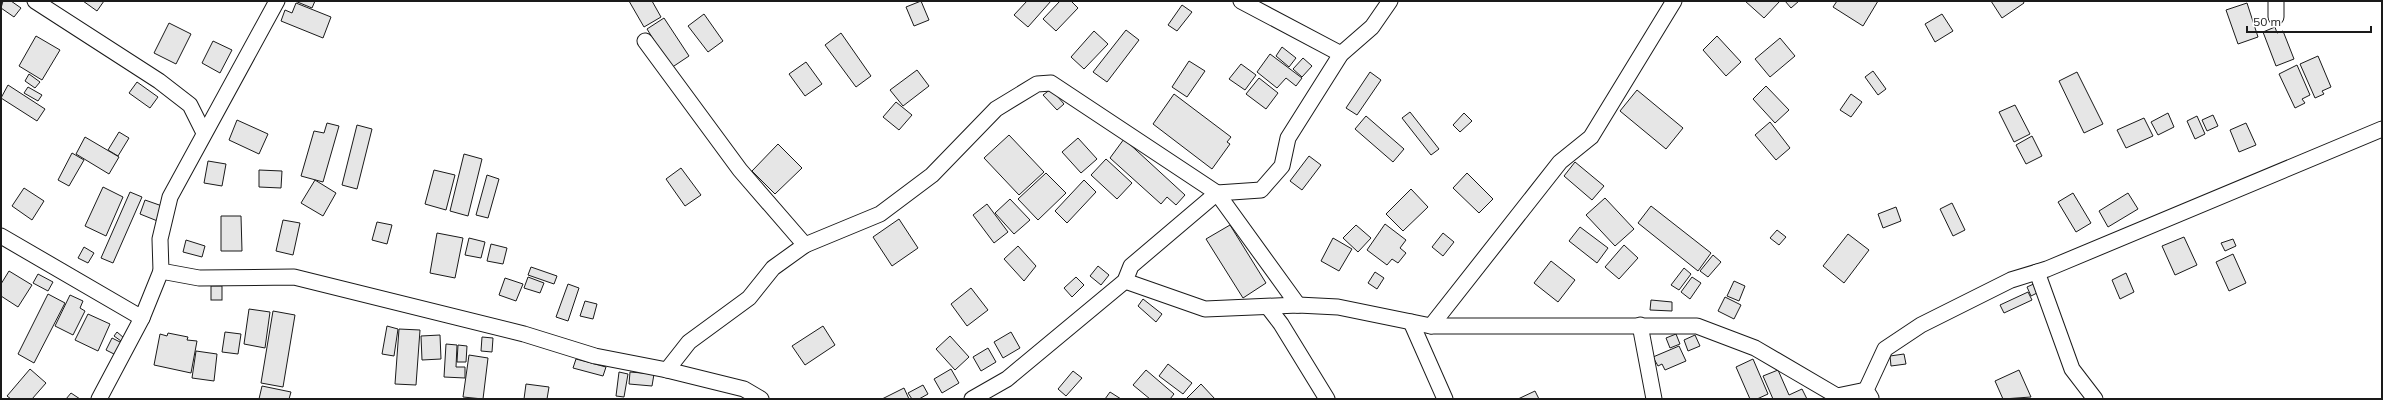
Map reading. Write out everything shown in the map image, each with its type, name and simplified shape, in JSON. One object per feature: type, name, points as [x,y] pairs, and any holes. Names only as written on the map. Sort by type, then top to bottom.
[{"type":"street","points":[[35,1],[159,81],[190,105],[204,133]]},
{"type":"street","points":[[99,399],[142,318],[161,271],[160,239],[170,197],[278,1]]},
{"type":"street","points":[[1241,1],[1341,54]]},
{"type":"street","points":[[972,399],[1007,379],[1125,281],[1132,266],[1218,193],[1261,190],[1282,166],[1288,138],[1341,54],[1372,27],[1390,1]]},
{"type":"street","points":[[1431,326],[1560,162],[1591,137],[1674,1]]},
{"type":"street","points":[[2276,1],[2276,17]]},
{"type":"street","points":[[645,41],[740,170],[805,245]]},
{"type":"street","points":[[667,370],[689,342],[749,298],[773,268],[805,245],[880,214],[932,175],[996,109],[1037,84],[1051,83],[1218,193],[1298,305]]},
{"type":"street","points":[[1125,281],[1205,309],[1268,308],[1298,305],[1338,307],[1431,326],[1697,326],[1755,348],[1837,396],[1869,395],[1885,348],[1921,325],[2011,280],[2037,272],[2211,202],[2382,129]]},
{"type":"street","points":[[1,236],[142,318]]},
{"type":"street","points":[[161,271],[199,278],[294,277],[524,334],[595,356],[667,370],[744,389],[760,399]]},
{"type":"street","points":[[2037,272],[2072,369],[2095,399]]},
{"type":"street","points":[[1268,308],[1281,324],[1327,399]]},
{"type":"street","points":[[1411,322],[1445,399]]},
{"type":"street","points":[[1640,325],[1654,399]]},
{"type":"building","points":[[3,1],[11,1],[21,8],[14,17],[1,8]]},
{"type":"building","points":[[83,1],[104,1],[97,11]]},
{"type":"building","points":[[295,1],[315,1],[312,8]]},
{"type":"building","points":[[629,1],[652,1],[661,17],[644,27]]},
{"type":"building","points":[[921,1],[929,20],[914,26],[906,7]]},
{"type":"building","points":[[1027,1],[1051,1],[1028,27],[1014,15]]},
{"type":"building","points":[[1060,1],[1071,1],[1078,8],[1056,31],[1043,19]]},
{"type":"building","points":[[1745,1],[1780,1],[1764,18]]},
{"type":"building","points":[[1785,1],[1799,1],[1791,8]]},
{"type":"building","points":[[1837,1],[1878,1],[1863,26],[1833,7]]},
{"type":"building","points":[[1991,1],[2023,1],[2024,3],[2002,18]]},
{"type":"building","points":[[296,3],[331,17],[323,38],[281,21],[285,10],[292,13]]},
{"type":"building","points":[[2247,3],[2258,37],[2238,44],[2226,10]]},
{"type":"building","points":[[1182,5],[1192,12],[1177,31],[1168,25]]},
{"type":"building","points":[[704,14],[723,41],[708,52],[688,26]]},
{"type":"building","points":[[1942,14],[1953,31],[1935,42],[1925,24]]},
{"type":"building","points":[[664,18],[689,56],[671,68],[647,29]]},
{"type":"building","points":[[169,23],[191,34],[176,64],[154,53]]},
{"type":"building","points":[[2275,27],[2277,33],[2283,31],[2294,59],[2276,66],[2263,32]]},
{"type":"building","points":[[1126,30],[1139,40],[1107,82],[1093,72]]},
{"type":"building","points":[[1094,31],[1108,44],[1084,69],[1071,57]]},
{"type":"building","points":[[841,33],[871,76],[856,87],[825,45]]},
{"type":"building","points":[[36,36],[60,50],[42,80],[19,66]]},
{"type":"building","points":[[1717,36],[1741,62],[1726,76],[1703,50]]},
{"type":"building","points":[[1780,38],[1795,56],[1770,77],[1755,59]]},
{"type":"building","points":[[213,41],[232,50],[220,73],[202,63]]},
{"type":"building","points":[[1282,47],[1296,58],[1289,67],[1276,56]]},
{"type":"building","points":[[1270,54],[1302,78],[1296,86],[1286,78],[1277,88],[1257,72]]},
{"type":"building","points":[[2318,56],[2331,87],[2322,91],[2324,94],[2315,98],[2300,64]]},
{"type":"building","points":[[1303,58],[1312,66],[1302,77],[1293,69]]},
{"type":"building","points":[[1189,61],[1205,71],[1187,97],[1172,87]]},
{"type":"building","points":[[806,62],[822,84],[805,96],[789,74]]},
{"type":"building","points":[[1241,64],[1256,75],[1245,90],[1229,79]]},
{"type":"building","points":[[2297,65],[2310,95],[2302,99],[2305,103],[2295,108],[2279,74]]},
{"type":"building","points":[[917,70],[929,86],[903,106],[890,90]]},
{"type":"building","points":[[1873,71],[1886,89],[1878,95],[1865,77]]},
{"type":"building","points":[[1370,72],[1381,80],[1357,115],[1346,108]]},
{"type":"building","points":[[2077,72],[2103,124],[2084,133],[2059,81]]},
{"type":"building","points":[[29,74],[40,82],[35,88],[25,81]]},
{"type":"building","points":[[1259,78],[1278,93],[1266,109],[1246,94]]},
{"type":"building","points":[[137,82],[158,97],[150,108],[129,93]]},
{"type":"building","points":[[8,85],[45,109],[37,121],[1,98]]},
{"type":"building","points":[[1766,86],[1789,110],[1775,123],[1753,99]]},
{"type":"building","points":[[28,87],[42,95],[38,101],[24,93]]},
{"type":"building","points":[[1051,89],[1064,104],[1057,110],[1043,95]]},
{"type":"building","points":[[1637,90],[1683,128],[1666,149],[1620,111]]},
{"type":"building","points":[[1174,94],[1231,137],[1227,142],[1230,144],[1212,169],[1153,124]]},
{"type":"building","points":[[1851,94],[1862,102],[1851,117],[1840,110]]},
{"type":"building","points":[[896,102],[912,115],[899,130],[883,117]]},
{"type":"building","points":[[2015,105],[2030,134],[2014,142],[1999,112]]},
{"type":"building","points":[[1410,112],[1439,149],[1431,155],[1402,118]]},
{"type":"building","points":[[1464,113],[1472,121],[1460,132],[1453,125]]},
{"type":"building","points":[[2168,113],[2174,127],[2158,135],[2151,122]]},
{"type":"building","points":[[2213,115],[2218,126],[2207,131],[2202,120]]},
{"type":"building","points":[[1366,116],[1404,149],[1393,162],[1355,129]]},
{"type":"building","points":[[2197,116],[2205,134],[2195,139],[2187,121]]},
{"type":"building","points":[[2144,118],[2153,136],[2126,148],[2117,130]]},
{"type":"building","points":[[237,120],[268,134],[259,154],[229,140]]},
{"type":"building","points":[[1770,122],[1790,148],[1776,160],[1755,135]]},
{"type":"building","points":[[327,123],[339,126],[323,182],[301,176],[314,131],[324,133]]},
{"type":"building","points":[[2246,123],[2256,145],[2239,152],[2230,130]]},
{"type":"building","points":[[357,125],[372,129],[357,189],[342,185]]},
{"type":"building","points":[[119,132],[129,138],[118,156],[108,150]]},
{"type":"building","points":[[1009,135],[1044,172],[1019,195],[984,158]]},
{"type":"building","points":[[2032,136],[2042,156],[2026,164],[2016,145]]},
{"type":"building","points":[[85,137],[119,157],[109,174],[76,154]]},
{"type":"building","points":[[1078,138],[1097,159],[1081,173],[1062,152]]},
{"type":"building","points":[[1124,139],[1185,195],[1176,205],[1167,197],[1161,204],[1110,158]]},
{"type":"building","points":[[778,144],[802,168],[775,194],[752,171]]},
{"type":"building","points":[[72,153],[84,160],[69,186],[58,180]]},
{"type":"building","points":[[464,154],[482,159],[468,216],[450,211]]},
{"type":"building","points":[[1309,156],[1321,165],[1302,190],[1290,181]]},
{"type":"building","points":[[1106,159],[1132,183],[1117,199],[1091,175]]},
{"type":"building","points":[[208,161],[226,164],[222,186],[204,183]]},
{"type":"building","points":[[1575,162],[1604,186],[1592,200],[1564,176]]},
{"type":"building","points":[[681,168],[701,195],[685,206],[666,179]]},
{"type":"building","points":[[259,170],[282,171],[281,188],[259,187]]},
{"type":"building","points":[[434,170],[455,175],[446,210],[425,204]]},
{"type":"building","points":[[1046,173],[1066,193],[1038,220],[1018,199]]},
{"type":"building","points":[[1467,173],[1493,199],[1479,213],[1453,188]]},
{"type":"building","points":[[487,175],[499,179],[488,218],[476,215]]},
{"type":"building","points":[[315,180],[336,193],[323,216],[301,203]]},
{"type":"building","points":[[1084,180],[1096,192],[1067,223],[1055,211]]},
{"type":"building","points":[[103,187],[123,197],[106,236],[85,226]]},
{"type":"building","points":[[24,188],[44,201],[32,220],[12,206]]},
{"type":"building","points":[[1411,189],[1428,207],[1403,231],[1386,214]]},
{"type":"building","points":[[130,192],[142,197],[113,263],[101,258]]},
{"type":"building","points":[[2073,193],[2091,223],[2076,232],[2058,202]]},
{"type":"building","points":[[2128,193],[2138,209],[2108,227],[2099,211]]},
{"type":"building","points":[[1605,198],[1634,229],[1615,246],[1586,215]]},
{"type":"building","points":[[1010,199],[1030,220],[1014,234],[995,213]]},
{"type":"building","points":[[145,200],[165,207],[160,222],[140,214]]},
{"type":"building","points":[[1952,203],[1965,230],[1953,236],[1940,209]]},
{"type":"building","points":[[987,204],[1008,232],[994,243],[973,215]]},
{"type":"building","points":[[1651,206],[1711,253],[1698,271],[1638,223]]},
{"type":"building","points":[[1896,207],[1901,221],[1883,228],[1878,214]]},
{"type":"building","points":[[221,216],[241,216],[242,251],[221,251]]},
{"type":"building","points":[[899,219],[918,248],[892,266],[873,237]]},
{"type":"building","points":[[283,220],[300,223],[293,255],[276,251]]},
{"type":"building","points":[[377,222],[392,225],[387,244],[372,240]]},
{"type":"building","points":[[1385,224],[1406,240],[1400,248],[1406,253],[1398,263],[1392,259],[1387,265],[1367,250]]},
{"type":"building","points":[[1230,225],[1266,283],[1243,298],[1206,239]]},
{"type":"building","points":[[1356,225],[1371,238],[1358,252],[1343,238]]},
{"type":"building","points":[[1580,227],[1608,248],[1597,263],[1569,241]]},
{"type":"building","points":[[1777,230],[1786,237],[1779,245],[1770,238]]},
{"type":"building","points":[[437,233],[463,238],[455,278],[430,273]]},
{"type":"building","points":[[1443,233],[1454,242],[1443,256],[1432,247]]},
{"type":"building","points":[[1848,234],[1869,250],[1844,283],[1823,266]]},
{"type":"building","points":[[2184,237],[2197,265],[2175,275],[2162,246]]},
{"type":"building","points":[[469,238],[485,242],[481,258],[465,255]]},
{"type":"building","points":[[1333,238],[1352,249],[1339,271],[1321,261]]},
{"type":"building","points":[[2233,239],[2236,246],[2225,251],[2221,243]]},
{"type":"building","points":[[186,240],[205,246],[202,257],[183,252]]},
{"type":"building","points":[[491,244],[507,248],[503,264],[487,261]]},
{"type":"building","points":[[1624,245],[1638,258],[1619,279],[1605,267]]},
{"type":"building","points":[[1018,246],[1036,266],[1024,281],[1004,259]]},
{"type":"building","points":[[84,247],[94,253],[88,263],[78,258]]},
{"type":"building","points":[[2233,254],[2246,283],[2229,291],[2216,262]]},
{"type":"building","points":[[1713,255],[1721,262],[1708,277],[1700,271]]},
{"type":"building","points":[[1551,261],[1575,280],[1558,302],[1534,283]]},
{"type":"building","points":[[1098,266],[1109,275],[1101,285],[1090,276]]},
{"type":"building","points":[[531,267],[557,276],[554,284],[528,275]]},
{"type":"building","points":[[1684,268],[1691,274],[1679,290],[1671,285]]},
{"type":"building","points":[[9,271],[32,285],[18,307],[1,296],[1,284]]},
{"type":"building","points":[[1375,272],[1384,278],[1377,289],[1368,283]]},
{"type":"building","points":[[2126,273],[2134,292],[2120,299],[2112,280]]},
{"type":"building","points":[[38,274],[53,282],[48,291],[33,283]]},
{"type":"building","points":[[528,277],[544,283],[540,293],[524,288]]},
{"type":"building","points":[[1076,277],[1084,285],[1072,297],[1064,288]]},
{"type":"building","points":[[1692,277],[1701,283],[1690,299],[1681,292]]},
{"type":"building","points":[[505,278],[523,284],[516,301],[499,295]]},
{"type":"building","points":[[1734,281],[1745,286],[1739,301],[1727,296]]},
{"type":"building","points":[[2038,282],[2041,291],[2031,296],[2027,287]]},
{"type":"building","points":[[568,284],[579,288],[568,321],[556,317]]},
{"type":"building","points":[[211,286],[222,286],[222,300],[211,300]]},
{"type":"building","points":[[971,288],[988,310],[967,326],[951,304]]},
{"type":"building","points":[[2028,292],[2032,300],[2004,313],[2000,305]]},
{"type":"building","points":[[48,294],[65,303],[34,363],[18,354]]},
{"type":"building","points":[[70,295],[83,301],[80,308],[85,311],[73,335],[55,326]]},
{"type":"building","points":[[1725,297],[1741,305],[1734,319],[1718,311]]},
{"type":"building","points":[[1143,299],[1162,314],[1156,322],[1138,306]]},
{"type":"building","points":[[1651,300],[1672,302],[1672,311],[1650,310]]},
{"type":"building","points":[[585,301],[597,304],[593,319],[580,316]]},
{"type":"building","points":[[249,309],[270,312],[265,348],[244,344]]},
{"type":"building","points":[[273,311],[295,315],[283,387],[261,383]]},
{"type":"building","points":[[88,314],[110,324],[98,351],[75,340]]},
{"type":"building","points":[[387,326],[398,329],[394,356],[382,354]]},
{"type":"building","points":[[823,326],[835,345],[805,365],[792,346]]},
{"type":"building","points":[[399,329],[420,330],[416,385],[395,384]]},
{"type":"building","points":[[117,332],[124,338],[121,341],[114,336]]},
{"type":"building","points":[[225,332],[241,334],[238,354],[222,352]]},
{"type":"building","points":[[1011,332],[1020,348],[1003,358],[994,342]]},
{"type":"building","points":[[168,333],[188,337],[187,340],[197,341],[191,373],[154,365],[160,334],[167,336]]},
{"type":"building","points":[[1676,334],[1680,344],[1670,348],[1666,338]]},
{"type":"building","points":[[440,335],[441,359],[422,360],[421,336]]},
{"type":"building","points":[[1695,335],[1700,346],[1688,351],[1684,340]]},
{"type":"building","points":[[950,336],[969,357],[955,370],[936,349]]},
{"type":"building","points":[[482,337],[493,338],[492,352],[481,351]]},
{"type":"building","points":[[112,338],[122,343],[116,355],[106,350]]},
{"type":"building","points":[[446,344],[457,345],[456,367],[465,367],[465,378],[444,377]]},
{"type":"building","points":[[458,345],[467,346],[466,362],[457,362]]},
{"type":"building","points":[[1679,346],[1686,361],[1665,370],[1662,364],[1658,366],[1653,357]]},
{"type":"building","points":[[988,348],[996,362],[981,371],[973,357]]},
{"type":"building","points":[[196,351],[217,354],[214,381],[192,378]]},
{"type":"building","points":[[1904,354],[1906,364],[1891,366],[1890,356]]},
{"type":"building","points":[[469,355],[488,358],[483,399],[463,397]]},
{"type":"building","points":[[576,359],[606,367],[603,376],[573,368]]},
{"type":"building","points":[[1753,359],[1768,394],[1757,399],[1750,399],[1736,367]]},
{"type":"building","points":[[1168,364],[1192,383],[1183,394],[1159,376]]},
{"type":"building","points":[[30,369],[46,383],[32,399],[11,399],[7,396]]},
{"type":"building","points":[[951,369],[959,383],[942,393],[934,379]]},
{"type":"building","points":[[1146,370],[1174,394],[1170,399],[1150,399],[1133,385]]},
{"type":"building","points":[[1778,370],[1789,395],[1802,389],[1807,399],[1773,399],[1763,376]]},
{"type":"building","points":[[2019,370],[2031,397],[2003,399],[1995,381]]},
{"type":"building","points":[[1073,371],[1082,378],[1066,396],[1058,389]]},
{"type":"building","points":[[619,372],[628,374],[624,397],[616,396]]},
{"type":"building","points":[[630,372],[654,374],[652,386],[629,384]]},
{"type":"building","points":[[526,384],[549,387],[547,399],[524,399]]},
{"type":"building","points":[[1201,384],[1215,399],[1186,399]]},
{"type":"building","points":[[923,385],[928,394],[919,399],[912,399],[908,393]]},
{"type":"building","points":[[262,386],[291,392],[289,399],[259,399]]},
{"type":"building","points":[[904,388],[909,399],[882,399]]},
{"type":"building","points":[[1535,391],[1539,399],[1518,399]]},
{"type":"building","points":[[1110,392],[1121,399],[1105,399]]},
{"type":"building","points":[[71,393],[80,399],[66,399]]}]
